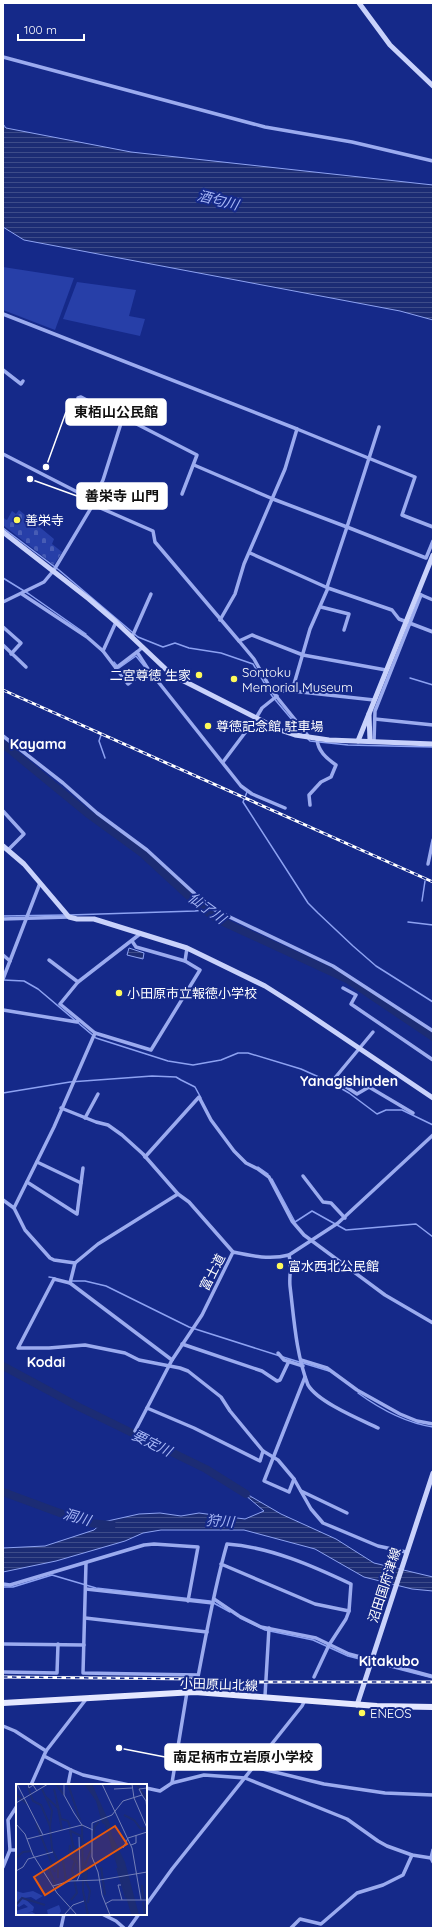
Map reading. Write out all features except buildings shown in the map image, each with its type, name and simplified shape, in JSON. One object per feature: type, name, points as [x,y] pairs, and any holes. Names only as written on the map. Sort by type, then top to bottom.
[{"type":"main road","name":"小田原山北線","points":[[3,1703],[195,1692],[265,1696],[404,1708],[433,1706]]},
{"type":"street","points":[[359,3],[390,45],[433,86]]},
{"type":"street","points":[[3,57],[266,127],[352,142],[433,161]]},
{"type":"street","points":[[3,314],[297,429],[415,477],[402,516],[433,527]]},
{"type":"street","points":[[3,370],[21,384],[23,381]]},
{"type":"street","points":[[78,398],[81,397],[122,418],[123,417],[198,456],[182,494]]},
{"type":"street","points":[[3,602],[44,582],[54,570],[94,502],[114,450],[122,418]]},
{"type":"street","points":[[292,691],[310,629],[321,607],[328,588],[379,427]]},
{"type":"street","points":[[220,620],[235,594],[250,553],[285,469],[297,429]]},
{"type":"street","points":[[3,454],[94,502],[98,507],[153,531],[155,542],[254,659],[272,691],[310,738]]},
{"type":"street","points":[[194,465],[273,499],[426,558],[433,541]]},
{"type":"street","points":[[4,534],[54,570],[116,622],[176,678],[256,718],[285,732],[303,737],[372,742],[433,744]]},
{"type":"street","points":[[250,553],[328,588],[392,610],[399,619],[433,632]]},
{"type":"street","points":[[358,741],[386,670],[419,594],[433,555]]},
{"type":"street","points":[[22,594],[87,637],[103,651],[128,684],[148,669]]},
{"type":"street","points":[[132,638],[151,594]]},
{"type":"street","points":[[419,594],[433,600]]},
{"type":"street","points":[[321,607],[349,614],[344,630]]},
{"type":"street","points":[[103,651],[116,622]]},
{"type":"street","points":[[372,742],[375,711],[407,622]]},
{"type":"street","points":[[3,627],[21,643],[11,654]]},
{"type":"street","points":[[239,641],[252,635],[303,655],[386,670]]},
{"type":"street","points":[[3,646],[26,667]]},
{"type":"street","points":[[116,668],[142,647]]},
{"type":"street","points":[[137,652],[148,669],[241,786],[252,794],[285,808]]},
{"type":"street","points":[[272,691],[292,691],[374,700]]},
{"type":"street","points":[[223,762],[262,708],[277,696]]},
{"type":"street","points":[[369,711],[372,742]]},
{"type":"street","points":[[375,719],[433,725]]},
{"type":"street","points":[[3,736],[97,813],[147,850],[195,894],[215,910],[333,966],[433,1031]]},
{"type":"street","points":[[310,805],[309,795],[321,782],[331,777],[336,765],[326,758],[318,747],[317,739]]},
{"type":"street","points":[[3,812],[24,834],[8,850]]},
{"type":"street","points":[[428,864],[433,840]]},
{"type":"street","points":[[3,846],[24,864],[68,915],[77,919],[94,919],[187,948],[281,995],[433,1098]]},
{"type":"street","points":[[3,979],[4,973],[40,883]]},
{"type":"street","points":[[3,919],[68,915]]},
{"type":"street","points":[[132,941],[136,947],[185,961],[200,970],[151,1050],[95,1032],[60,1004],[78,982],[140,934]]},
{"type":"street","points":[[185,961],[187,948]]},
{"type":"street","points":[[3,955],[10,961]]},
{"type":"street","points":[[49,960],[78,982]]},
{"type":"street","points":[[343,988],[356,995],[351,1004],[433,1060]]},
{"type":"street","points":[[3,1010],[77,1022],[79,1020]]},
{"type":"street","points":[[14,1208],[37,1162],[95,1032]]},
{"type":"street","points":[[373,1032],[334,1079],[356,1094],[369,1087],[413,1113]]},
{"type":"street","points":[[85,1118],[98,1094]]},
{"type":"street","points":[[146,1157],[199,1097],[211,1120],[234,1151],[246,1163],[258,1169],[268,1177],[292,1221],[310,1240],[330,1253],[385,1295],[433,1323]]},
{"type":"street","points":[[61,1108],[85,1118],[108,1125],[146,1157],[178,1194],[189,1202],[234,1252]]},
{"type":"street","name":"富士道","points":[[135,1431],[172,1360],[202,1315],[234,1252],[260,1257],[281,1257],[289,1255],[345,1218],[433,1135]]},
{"type":"street","points":[[37,1162],[81,1183]]},
{"type":"street","points":[[27,1182],[77,1214],[83,1168]]},
{"type":"street","points":[[303,1176],[323,1202],[331,1203],[345,1218]]},
{"type":"street","points":[[70,1283],[75,1263],[98,1244],[178,1194]]},
{"type":"street","points":[[3,1200],[14,1208],[25,1230],[50,1258],[75,1263]]},
{"type":"street","points":[[289,1255],[291,1263],[290,1286],[297,1341],[305,1377],[311,1390],[344,1412],[378,1428]]},
{"type":"street","points":[[172,1360],[70,1283],[54,1279],[18,1348],[49,1348],[85,1345],[125,1353],[138,1360],[169,1366],[188,1372],[221,1398],[263,1451],[273,1456],[294,1479],[311,1509],[324,1523],[378,1546],[406,1552]]},
{"type":"street","points":[[182,1344],[262,1371],[277,1381],[280,1380],[289,1361]]},
{"type":"street","points":[[278,1353],[284,1360],[303,1366]]},
{"type":"street","points":[[301,1360],[327,1368],[357,1390],[400,1414],[417,1421],[433,1424]]},
{"type":"street","points":[[294,1479],[289,1492],[264,1482],[305,1377]]},
{"type":"street","points":[[147,1408],[194,1428],[260,1461],[263,1451]]},
{"type":"street","name":"沼田国府津線","points":[[358,1705],[371,1659],[433,1473]]},
{"type":"street","points":[[301,1491],[348,1513]]},
{"type":"street","points":[[3,1584],[10,1585],[154,1544],[198,1547],[188,1601]]},
{"type":"street","points":[[195,1692],[221,1564],[227,1544],[240,1545],[303,1563],[351,1584],[346,1619],[329,1645],[314,1677]]},
{"type":"street","points":[[86,1563],[83,1673],[198,1675]]},
{"type":"street","points":[[221,1564],[315,1604],[348,1610]]},
{"type":"street","points":[[86,1589],[188,1601],[213,1601],[250,1623],[316,1638],[349,1654],[431,1676]]},
{"type":"street","points":[[85,1618],[207,1632]]},
{"type":"street","points":[[265,1696],[269,1628]]},
{"type":"street","points":[[3,1644],[84,1645]]},
{"type":"street","points":[[3,1672],[58,1673],[58,1644]]},
{"type":"street","points":[[172,1783],[187,1692]]},
{"type":"street","points":[[31,1784],[45,1754],[87,1698]]},
{"type":"street","points":[[147,1904],[306,1700]]},
{"type":"street","points":[[3,1726],[15,1731],[45,1754],[71,1770],[84,1775],[124,1784]]},
{"type":"street","points":[[254,1767],[324,1784],[385,1792],[433,1795]]},
{"type":"street","points":[[68,1784],[71,1770]]},
{"type":"street","points":[[147,1788],[160,1791],[172,1783],[204,1775],[245,1778],[347,1819],[378,1842],[412,1855],[432,1860],[433,1850]]},
{"type":"street","points":[[3,1867],[10,1850],[8,1820],[16,1808]]},
{"type":"street","points":[[3,1823],[8,1824]]},
{"type":"street","points":[[10,1850],[16,1850]]},
{"type":"street","points":[[291,1928],[300,1919],[321,1924],[357,1893],[383,1885],[403,1875],[412,1855]]},
{"type":"street","points":[[61,1928],[64,1915]]},
{"type":"street","points":[[104,1915],[116,1921],[124,1928]]},
{"type":"street","points":[[129,1928],[138,1915]]},
{"type":"green space","points":[[3,267],[74,278],[55,330],[3,310]]},
{"type":"green space","points":[[77,282],[136,290],[129,316],[145,319],[140,336],[63,319]]},
{"type":"green space","points":[[19,510],[54,539],[52,544],[62,552],[54,565],[3,525],[3,518],[7,520],[12,511],[16,514]]},
{"type":"water","name":"酒匂川","points":[[3,124],[6,128],[131,152],[433,185],[433,320],[400,311],[24,240],[3,227]]},
{"type":"water","points":[[129,948],[144,953],[143,959],[127,955]]},
{"type":"water","name":"狩川","points":[[238,1489],[281,1514],[336,1539],[374,1563],[433,1577],[433,1591],[412,1589],[364,1577],[315,1549],[244,1530],[161,1530],[143,1533],[125,1541],[56,1561],[3,1572],[3,1548],[45,1546],[94,1530],[103,1522],[139,1514],[160,1513],[181,1516],[199,1513],[245,1519],[264,1511]]},
{"type":"waterway","points":[[3,528],[59,570],[138,637],[163,647],[175,643],[189,648],[221,653],[253,664],[272,696],[304,734]]},
{"type":"waterway","points":[[3,578],[29,594],[86,634]]},
{"type":"waterway","points":[[114,662],[119,668],[136,656],[144,666]]},
{"type":"waterway","points":[[410,678],[433,685]]},
{"type":"waterway","points":[[101,735],[99,741],[105,758]]},
{"type":"waterway","points":[[308,739],[310,741],[348,745],[433,747]]},
{"type":"waterway","name":"仙了川","points":[[3,744],[87,813],[142,853],[204,910],[219,920],[347,979],[433,1037]]},
{"type":"waterway","points":[[247,792],[243,802],[308,903],[376,966],[433,1002]]},
{"type":"waterway","points":[[422,901],[425,881]]},
{"type":"waterway","points":[[69,915],[204,910]]},
{"type":"waterway","points":[[3,916],[65,915]]},
{"type":"waterway","points":[[408,922],[433,925]]},
{"type":"waterway","points":[[3,980],[24,981],[38,989],[96,1038],[168,1061],[193,1065],[221,1060],[238,1053],[248,1053],[301,1069],[330,1082],[349,1093],[377,1114],[386,1110],[402,1110],[433,1125]]},
{"type":"waterway","points":[[3,1093],[70,1082],[152,1076],[176,1077],[195,1087],[201,1098]]},
{"type":"waterway","points":[[258,1167],[268,1174]]},
{"type":"waterway","points":[[272,1179],[295,1222],[312,1211],[346,1230],[416,1224],[433,1237]]},
{"type":"waterway","points":[[49,1277],[55,1278]]},
{"type":"waterway","points":[[70,1281],[85,1281],[106,1286],[189,1327],[280,1356]]},
{"type":"waterway","points":[[283,1357],[329,1371]]},
{"type":"waterway","name":"要定川","points":[[3,1366],[79,1407],[206,1469],[246,1494]]},
{"type":"waterway","points":[[358,1393],[403,1419],[433,1427]]},
{"type":"waterway","name":"洞川","points":[[3,1492],[87,1523],[112,1525]]},
{"type":"waterway","points":[[3,1587],[13,1587],[52,1575],[96,1588],[210,1601],[230,1612]]},
{"type":"waterway","points":[[240,1618],[265,1630],[313,1640],[348,1656],[433,1678]]},
{"type":"railway","points":[[3,690],[433,882]]},
{"type":"railway","points":[[3,1677],[197,1679],[234,1682],[433,1682]]},
{"type":"place","name":"東栢山公民館","points":[[46,467]]},
{"type":"place","name":"善栄寺 山門","points":[[30,479]]},
{"type":"place","name":"善栄寺","points":[[17,520]]},
{"type":"place","name":"二宮尊徳 生家","points":[[199,675]]},
{"type":"place","name":"Sontoku Memorial Museum","points":[[234,679]]},
{"type":"place","name":"尊徳記念館 駐車場","points":[[208,726]]},
{"type":"place","name":"小田原市立報徳小学校","points":[[119,993]]},
{"type":"place","name":"富水西北公民館","points":[[280,1266]]},
{"type":"place","name":"ENEOS","points":[[362,1713]]},
{"type":"place","name":"南足柄市立岩原小学校","points":[[119,1748]]},
{"type":"district","name":"Kayama","points":[[38,744]]},
{"type":"district","name":"Yanagishinden","points":[[349,1081]]},
{"type":"district","name":"Kodai","points":[[46,1362]]},
{"type":"district","name":"Kitakubo","points":[[389,1661]]}]
